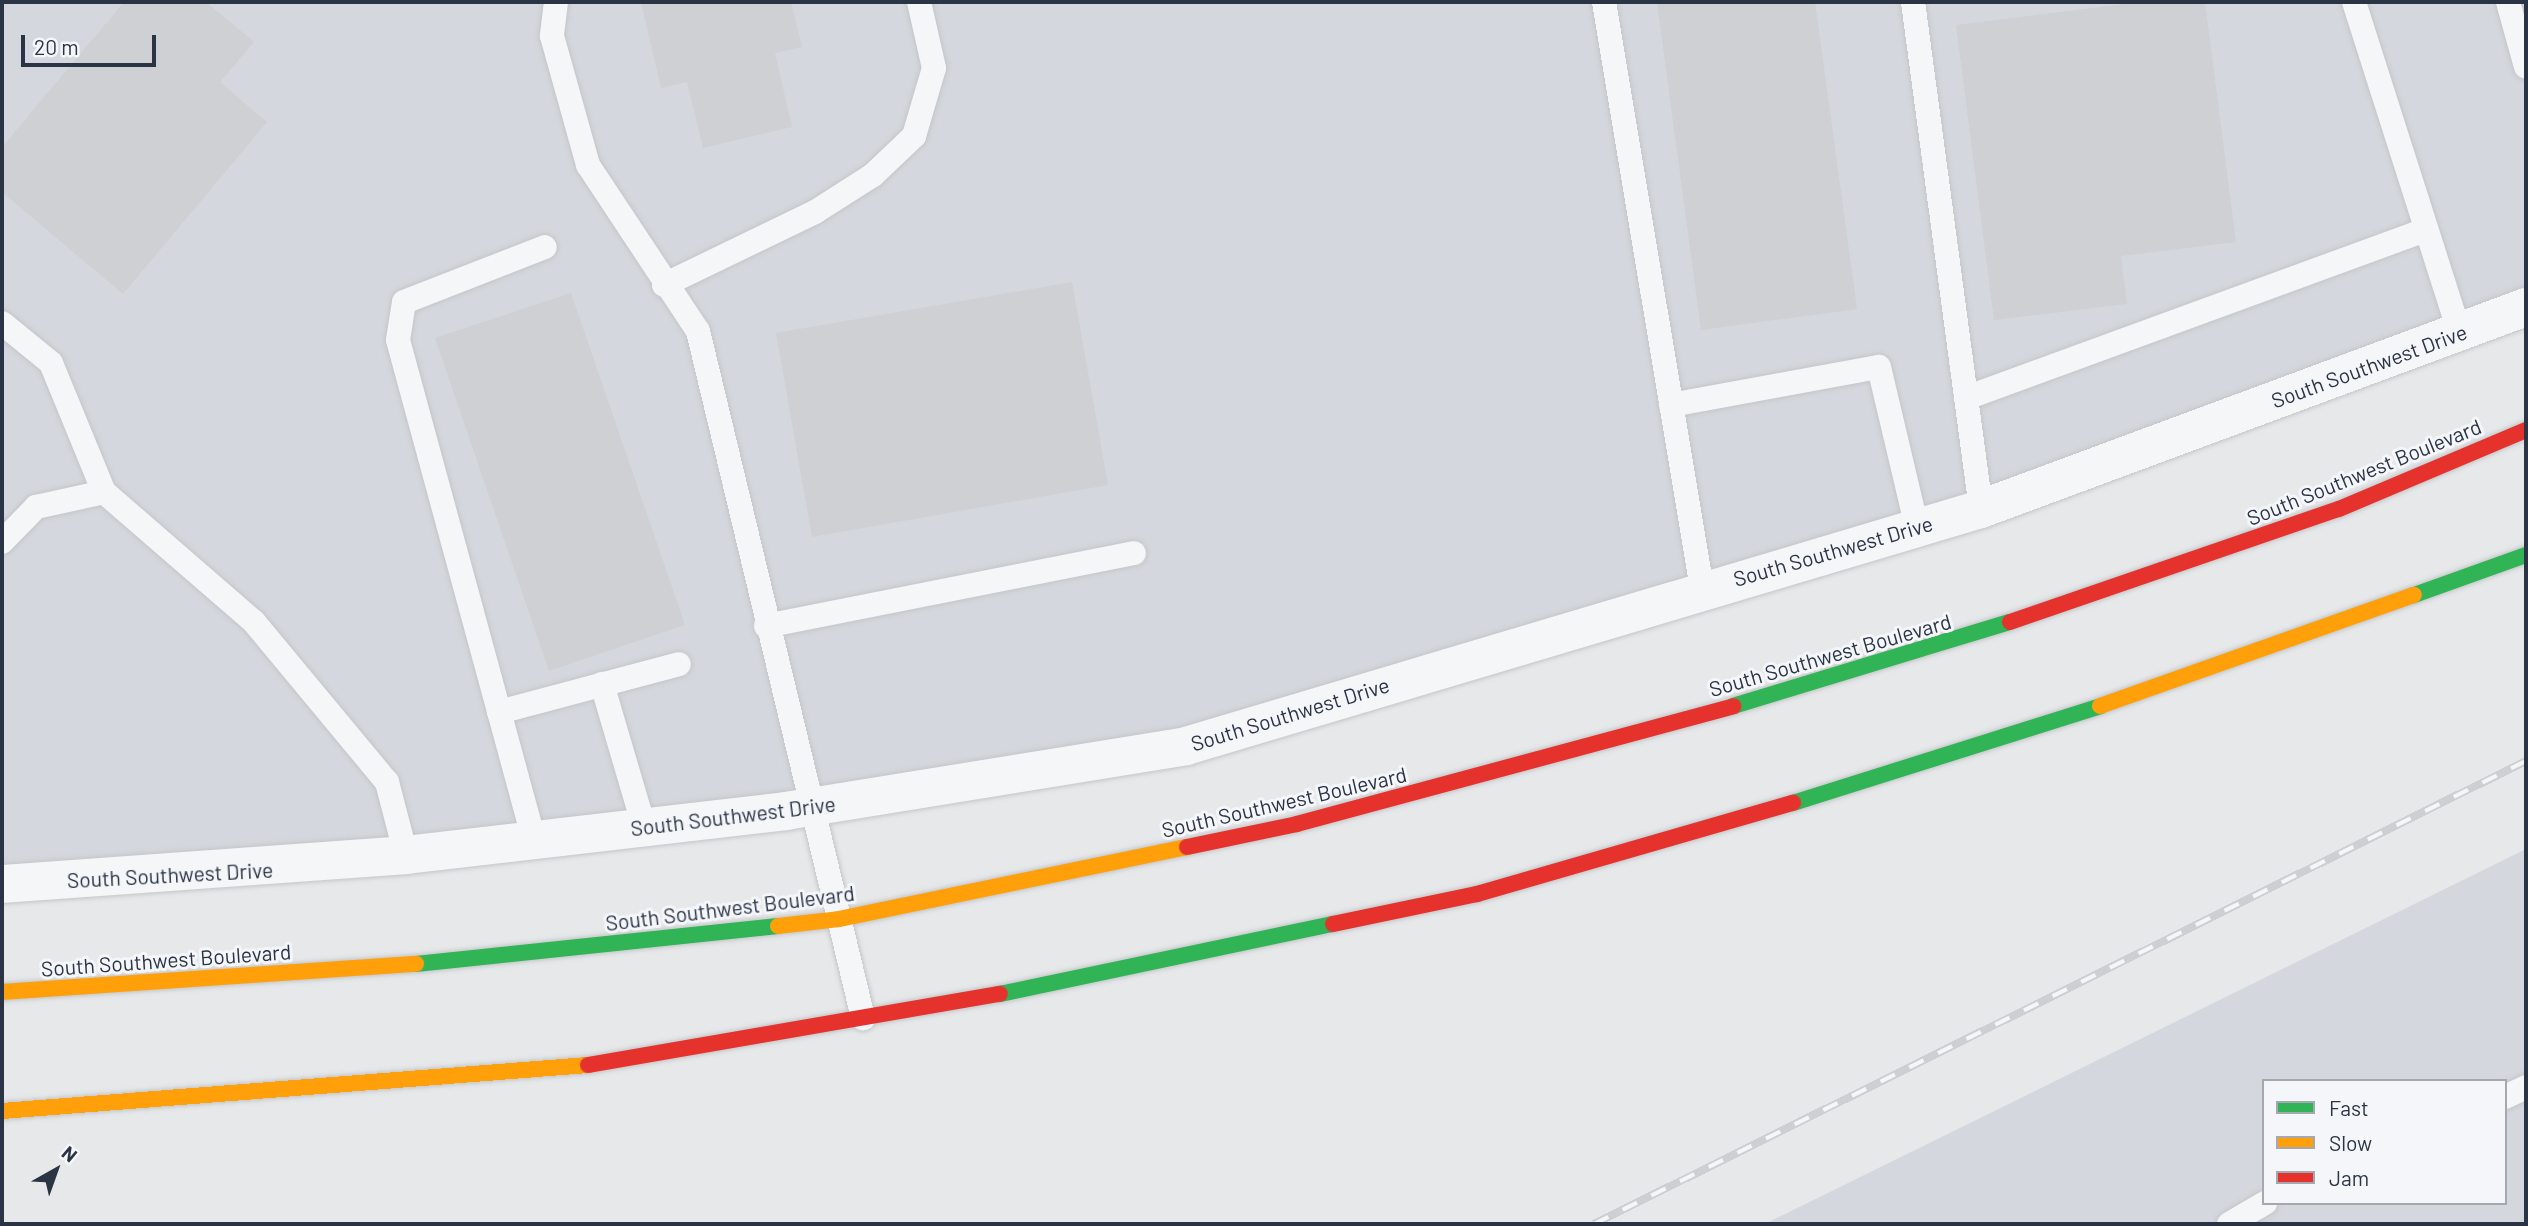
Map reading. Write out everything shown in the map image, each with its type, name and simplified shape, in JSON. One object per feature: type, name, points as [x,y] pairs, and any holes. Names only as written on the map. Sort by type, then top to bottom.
[{"type":"main road","name":"South Southwest Boulevard","points":[[2,992],[407,965],[839,919],[1297,824],[1882,666],[2339,509],[2526,430]]},
{"type":"main road","points":[[2,1111],[570,1068],[863,1018],[1477,894],[1975,751],[2526,555]]},
{"type":"street","name":"South Southwest Drive","points":[[2,884],[406,855],[813,807],[1186,746],[1702,589],[1981,509],[2526,307]]},
{"type":"lane","points":[[556,2],[552,36],[588,165],[664,285],[698,331],[766,626],[813,807],[863,1018]]},
{"type":"lane","points":[[664,285],[815,212],[873,175],[914,135],[934,68],[919,2]]},
{"type":"lane","points":[[1604,2],[1702,589]]},
{"type":"lane","points":[[1913,2],[1981,509]]},
{"type":"lane","points":[[2354,2],[2424,230],[2459,332]]},
{"type":"lane","points":[[2508,2],[2526,67]]},
{"type":"lane","points":[[1966,398],[2424,230]]},
{"type":"lane","points":[[534,840],[398,340],[404,302],[544,247]]},
{"type":"lane","points":[[2,323],[51,363],[104,492],[254,622],[379,772],[406,855]]},
{"type":"lane","points":[[1671,405],[1879,367],[1917,528]]},
{"type":"lane","points":[[2,542],[36,508],[104,492]]},
{"type":"lane","points":[[766,626],[1134,553]]},
{"type":"lane","points":[[499,712],[679,664]]},
{"type":"lane","points":[[602,684],[644,827]]},
{"type":"lane","points":[[2507,1096],[2526,1087]]},
{"type":"lane","points":[[2229,1224],[2262,1205]]},
{"type":"shaded area","points":[[2,2],[2526,2],[2526,300],[1981,509],[1186,746],[813,807],[2,874]]},
{"type":"shaded area","points":[[2526,849],[2526,1224],[1765,1224]]},
{"type":"building","points":[[124,2],[206,2],[254,42],[220,82],[267,122],[123,294],[2,192],[2,147]]},
{"type":"building","points":[[641,2],[791,2],[802,47],[775,53],[792,127],[703,148],[687,82],[661,88]]},
{"type":"building","points":[[1657,2],[1815,2],[1857,309],[1701,330]]},
{"type":"building","points":[[2141,2],[2205,2],[2236,242],[2121,256],[2127,304],[1994,320],[1956,25]]},
{"type":"building","points":[[1072,282],[1108,485],[812,537],[776,333]]},
{"type":"building","points":[[571,293],[685,625],[549,671],[435,338]]},
{"type":"railway","points":[[1594,1224],[2526,761]]},
{"type":"traffic: fast","points":[[2414,595],[2526,555]]},
{"type":"traffic: fast","points":[[1733,706],[2010,622]]},
{"type":"traffic: fast","points":[[1793,803],[2100,706]]},
{"type":"traffic: fast","points":[[1000,994],[1333,924]]},
{"type":"traffic: fast","points":[[416,964],[778,926]]},
{"type":"traffic: slow","points":[[2100,706],[2414,595]]},
{"type":"traffic: slow","points":[[778,926],[839,919],[1187,847]]},
{"type":"traffic: slow","points":[[2,992],[416,964]]},
{"type":"traffic: slow","points":[[2,1111],[588,1065]]},
{"type":"traffic: jam","points":[[2010,622],[2339,509],[2526,430]]},
{"type":"traffic: jam","points":[[1187,847],[1297,824],[1733,706]]},
{"type":"traffic: jam","points":[[1333,924],[1477,894],[1793,803]]},
{"type":"traffic: jam","points":[[588,1065],[1000,994]]}]
